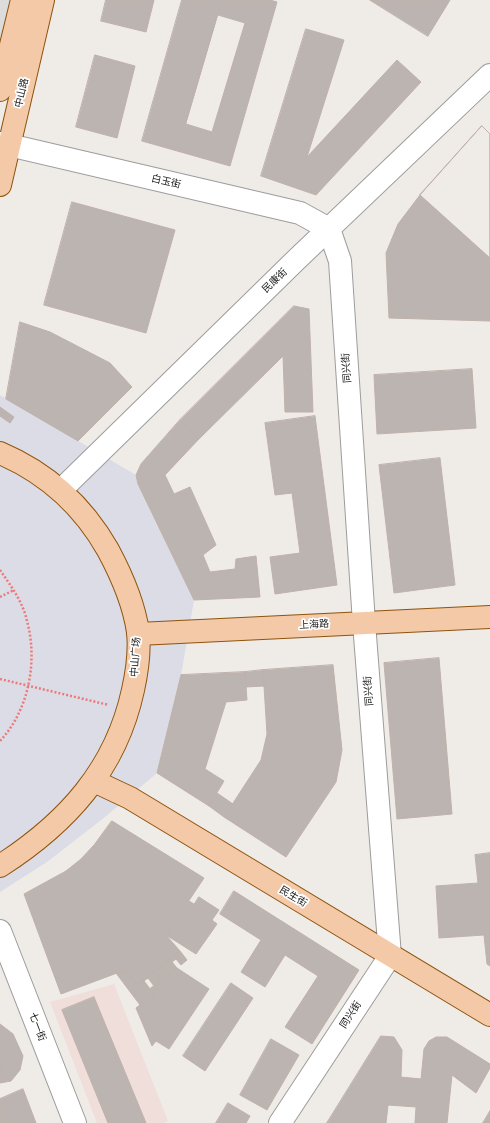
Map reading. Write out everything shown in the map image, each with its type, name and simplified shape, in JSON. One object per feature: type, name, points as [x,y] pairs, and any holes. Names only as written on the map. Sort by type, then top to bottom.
[{"type":"main road","points":[[0,90],[22,0]]},
{"type":"main road","name":"中山路","points":[[0,185],[4,144],[43,0]]},
{"type":"main road","name":"中山广场","points":[[0,866],[44,835],[71,809],[94,781],[116,743],[128,711],[137,670],[138,634],[131,602],[115,564],[95,528],[80,508],[61,490],[4,454]]},
{"type":"main road","name":"上海路","points":[[138,634],[490,618]]},
{"type":"main road","name":"民生街","points":[[94,781],[130,798],[490,1016]]},
{"type":"street","name":"民康街","points":[[61,490],[329,229],[490,75]]},
{"type":"street","name":"白玉街","points":[[4,144],[300,213],[329,229]]},
{"type":"street","name":"同兴街","points":[[280,1123],[390,956],[364,623],[340,261],[329,229]]},
{"type":"street","name":"七一街","points":[[0,931],[75,1123]]},
{"type":"path","points":[[0,570],[14,590],[27,620],[32,654],[29,687],[20,712],[0,741]]},
{"type":"path","points":[[0,597],[14,590]]},
{"type":"path","points":[[0,679],[114,706]]},
{"type":"shaded area","points":[[0,0],[14,0],[0,55]]},
{"type":"shaded area","points":[[0,395],[136,475],[138,484],[194,600],[181,675],[157,773],[105,817],[47,862],[0,892]]},
{"type":"shaded area","points":[[114,984],[168,1121],[164,1123],[97,1123],[50,1002]]},
{"type":"building","points":[[106,0],[154,0],[146,32],[101,21]]},
{"type":"building","points":[[182,0],[270,0],[277,2],[230,166],[142,141]],"holes":[[[218,15],[245,23],[212,132],[186,124]]]},
{"type":"building","points":[[370,0],[450,0],[428,36]]},
{"type":"building","points":[[306,29],[344,40],[307,157],[397,60],[421,82],[316,195],[261,176]]},
{"type":"building","points":[[95,55],[135,66],[117,138],[76,127]]},
{"type":"building","points":[[482,126],[490,134],[490,321],[389,318],[386,253],[398,224],[420,195]]},
{"type":"building","points":[[482,126],[490,134],[490,258],[420,195]]},
{"type":"building","points":[[72,202],[175,230],[146,333],[44,305]]},
{"type":"building","points":[[294,306],[309,309],[313,412],[285,412],[283,356],[198,440],[180,420]]},
{"type":"building","points":[[20,322],[50,332],[110,363],[132,387],[78,441],[6,399]]},
{"type":"building","points":[[472,369],[476,428],[377,434],[374,375]]},
{"type":"building","points":[[0,407],[14,417],[10,423],[0,416]]},
{"type":"building","points":[[315,416],[337,585],[275,594],[270,557],[300,553],[292,493],[275,495],[265,423]]},
{"type":"building","points":[[180,420],[198,440],[165,475],[174,494],[190,487],[216,545],[203,555],[210,572],[235,569],[236,559],[256,556],[260,597],[194,600],[138,484],[136,475],[141,464]]},
{"type":"building","points":[[440,458],[455,585],[394,593],[379,465]]},
{"type":"building","points":[[439,658],[452,814],[397,819],[384,663]]},
{"type":"building","points":[[333,665],[342,750],[336,782],[286,857],[224,817],[261,760],[267,734],[263,670]]},
{"type":"building","points":[[263,670],[264,686],[246,687],[245,672]]},
{"type":"building","points":[[245,672],[247,700],[226,702],[205,769],[224,781],[209,806],[157,773],[181,675]]},
{"type":"building","points":[[217,793],[233,804],[224,817],[209,806]]},
{"type":"building","points":[[112,821],[204,878],[166,935],[180,951],[137,985],[125,970],[61,994],[24,894],[66,871],[81,859],[94,845]]},
{"type":"building","points":[[490,853],[490,966],[487,964],[484,935],[439,938],[436,886],[478,883],[475,855]]},
{"type":"building","points":[[234,891],[359,970],[312,1044],[285,1027],[318,976],[285,955],[265,987],[241,972],[261,940],[220,914]]},
{"type":"building","points":[[199,897],[219,910],[212,920],[217,924],[196,954],[166,935],[189,901],[194,904]]},
{"type":"building","points":[[180,951],[187,960],[181,965],[176,959],[172,962],[177,968],[154,986],[148,978],[144,981],[154,994],[140,1005],[116,973],[125,970],[137,985]]},
{"type":"building","points":[[177,968],[209,989],[169,1049],[156,1041],[152,1046],[136,1008],[154,994],[150,989]]},
{"type":"building","points":[[231,983],[253,998],[205,1071],[183,1056]]},
{"type":"building","points":[[94,997],[146,1123],[108,1123],[62,1010]]},
{"type":"building","points":[[0,1024],[13,1034],[23,1056],[20,1070],[11,1081],[0,1083]]},
{"type":"building","points":[[381,1036],[394,1037],[402,1050],[401,1077],[421,1079],[424,1049],[429,1041],[436,1037],[447,1037],[490,1064],[490,1068],[476,1093],[452,1075],[447,1123],[415,1123],[416,1107],[388,1105],[386,1123],[327,1123]]},
{"type":"building","points":[[271,1039],[299,1055],[267,1110],[240,1095]]},
{"type":"building","points":[[23,1089],[36,1123],[0,1123],[0,1099]]},
{"type":"building","points":[[228,1103],[250,1116],[246,1123],[216,1123]]},
{"type":"building","points":[[490,1111],[490,1123],[483,1123]]}]
